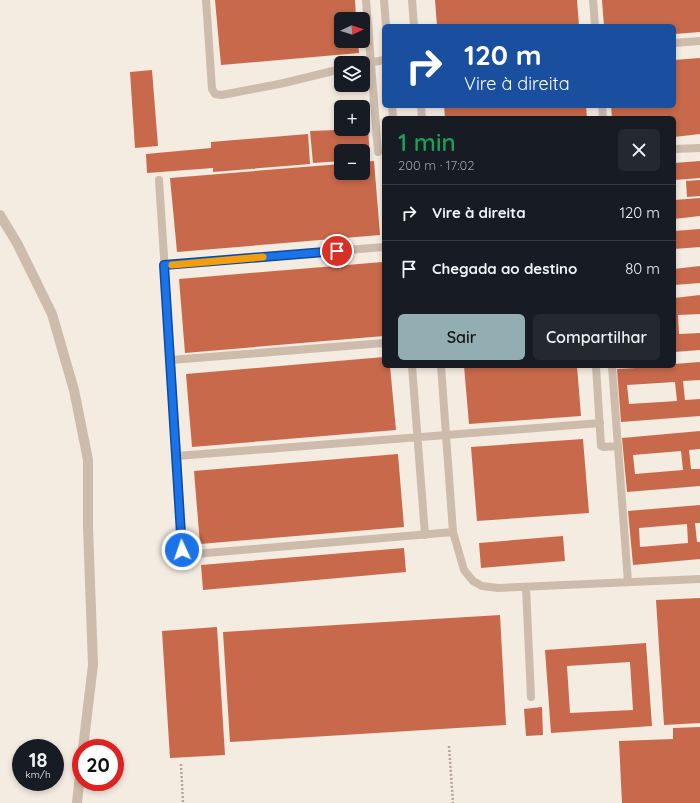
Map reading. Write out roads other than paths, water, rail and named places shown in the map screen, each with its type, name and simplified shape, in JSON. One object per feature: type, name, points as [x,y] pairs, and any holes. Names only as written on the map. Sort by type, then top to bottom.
[{"type":"street","points":[[0,216],[17,243],[52,314],[74,390],[88,460],[88,527],[93,665],[84,739]]},
{"type":"street","points":[[77,803],[78,791]]},
{"type":"lane","points":[[206,0],[212,89],[215,94],[222,95],[269,86],[334,71]]},
{"type":"lane","points":[[366,0],[367,56]]},
{"type":"lane","points":[[384,0],[386,24]]},
{"type":"lane","points":[[412,0],[414,24]]},
{"type":"lane","points":[[593,0],[595,24]]},
{"type":"lane","points":[[676,43],[700,41]]},
{"type":"lane","points":[[370,62],[382,60]]},
{"type":"lane","points":[[370,87],[378,152]]},
{"type":"lane","points":[[676,149],[700,148]]},
{"type":"lane","points":[[159,180],[182,550],[184,555],[453,532]]},
{"type":"lane","points":[[164,265],[382,247]]},
{"type":"lane","points":[[171,360],[382,343]]},
{"type":"lane","points":[[412,368],[425,535]]},
{"type":"lane","points":[[441,368],[453,532],[464,570],[473,581],[482,586],[498,588],[700,579]]},
{"type":"lane","points":[[596,368],[602,447],[618,446]]},
{"type":"lane","points":[[612,368],[628,582]]},
{"type":"lane","points":[[177,456],[600,423]]},
{"type":"lane","points":[[526,587],[531,697]]}]
